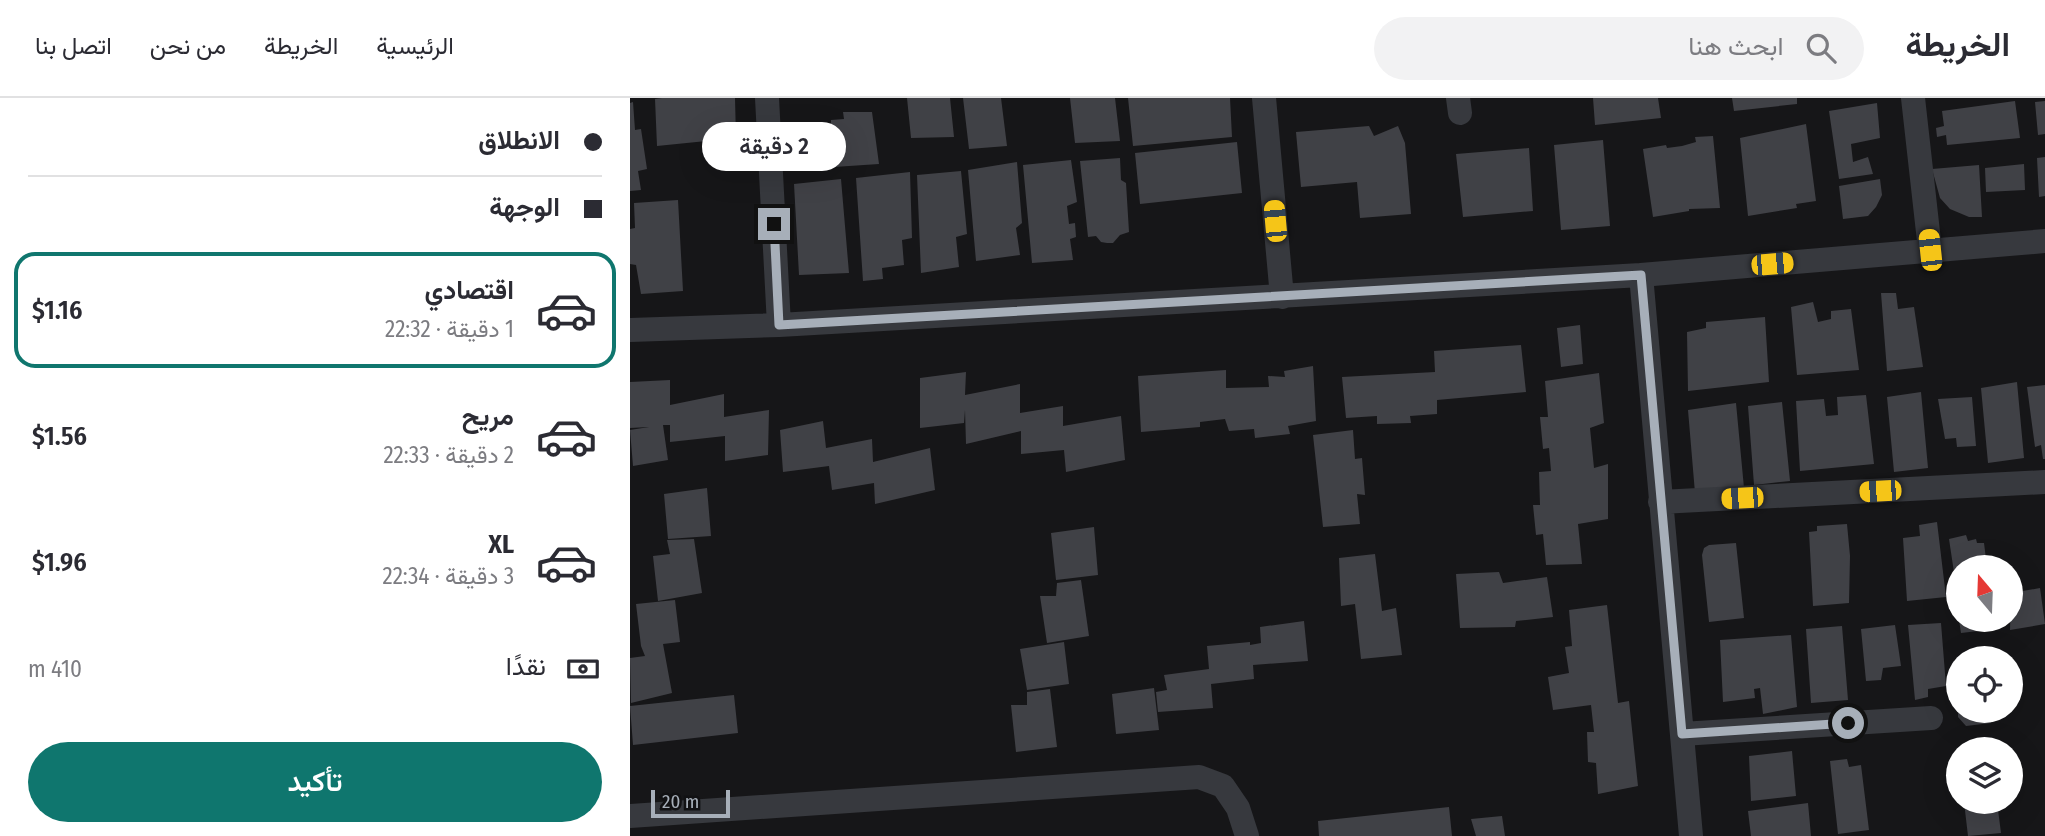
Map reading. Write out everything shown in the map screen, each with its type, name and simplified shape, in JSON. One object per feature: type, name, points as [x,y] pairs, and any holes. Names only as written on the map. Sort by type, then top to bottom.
[{"type":"street","points":[[767,98],[779,325]]},
{"type":"street","points":[[1264,98],[1282,297]]},
{"type":"street","points":[[1913,98],[1930,250]]},
{"type":"street","points":[[630,330],[779,325],[1641,275],[2045,241]]},
{"type":"street","points":[[1641,275],[1691,836]]},
{"type":"street","points":[[1660,502],[2045,482]]},
{"type":"street","points":[[1682,734],[1931,718]]},
{"type":"street","points":[[630,816],[1199,777],[1223,786],[1238,808],[1247,836]]},
{"type":"building","points":[[735,98],[736,138],[657,146],[655,99]]},
{"type":"building","points":[[907,98],[950,98],[954,137],[911,138]]},
{"type":"building","points":[[963,98],[1001,98],[1007,146],[969,149]]},
{"type":"building","points":[[1070,98],[1115,98],[1120,141],[1075,143]]},
{"type":"building","points":[[1128,98],[1230,98],[1232,137],[1133,146]]},
{"type":"building","points":[[1593,98],[1658,98],[1661,118],[1595,125]]},
{"type":"building","points":[[1732,98],[1797,98],[1797,104],[1734,111]]},
{"type":"building","points":[[2015,101],[2020,138],[1947,145],[1946,135],[1937,137],[1936,128],[1944,126],[1942,111]]},
{"type":"building","points":[[2045,101],[2045,134],[2038,135],[2035,102]]},
{"type":"building","points":[[633,102],[635,130],[641,129],[647,169],[638,171],[641,190],[630,191],[630,103]]},
{"type":"building","points":[[1877,103],[1880,138],[1851,144],[1853,162],[1868,157],[1873,174],[1839,179],[1829,111]]},
{"type":"building","points":[[843,112],[872,112],[879,164],[804,169],[803,129],[831,126],[831,120],[844,119]]},
{"type":"building","points":[[1806,124],[1816,201],[1796,204],[1797,208],[1748,216],[1740,138]]},
{"type":"building","points":[[1369,126],[1374,136],[1398,126],[1405,143],[1411,214],[1360,218],[1357,182],[1301,187],[1296,132]]},
{"type":"building","points":[[1713,136],[1720,208],[1689,209],[1653,217],[1643,149],[1666,145],[1667,148],[1682,146],[1696,142],[1695,137]]},
{"type":"building","points":[[1603,140],[1610,226],[1561,230],[1554,145]]},
{"type":"building","points":[[1237,142],[1242,193],[1140,204],[1135,153]]},
{"type":"building","points":[[1529,148],[1533,211],[1463,217],[1456,154]]},
{"type":"building","points":[[2045,157],[2045,196],[2039,197],[2037,158]]},
{"type":"building","points":[[1120,158],[1121,180],[1126,183],[1129,232],[1120,235],[1113,243],[1101,242],[1096,236],[1088,237],[1080,161]]},
{"type":"building","points":[[1071,160],[1077,202],[1067,206],[1069,224],[1075,223],[1076,237],[1070,239],[1073,260],[1032,263],[1023,165]]},
{"type":"building","points":[[1017,162],[1022,223],[1016,228],[1020,255],[976,261],[968,170]]},
{"type":"building","points":[[2024,164],[2025,190],[1986,192],[1985,168]]},
{"type":"building","points":[[1979,165],[1982,217],[1969,217],[1950,209],[1940,198],[1932,169]]},
{"type":"building","points":[[961,171],[967,234],[956,237],[959,267],[921,273],[917,175]]},
{"type":"building","points":[[910,172],[912,238],[902,240],[904,265],[882,268],[883,279],[863,281],[856,178]]},
{"type":"building","points":[[841,179],[849,273],[799,275],[794,184]]},
{"type":"building","points":[[1880,179],[1882,195],[1868,216],[1843,219],[1839,186]]},
{"type":"building","points":[[678,200],[683,291],[641,294],[636,265],[630,264],[630,229],[635,228],[634,203]]},
{"type":"building","points":[[1881,293],[1896,293],[1898,309],[1914,307],[1923,367],[1887,371]]},
{"type":"building","points":[[1813,302],[1818,322],[1831,319],[1831,311],[1851,309],[1859,370],[1797,375],[1791,307]]},
{"type":"building","points":[[1765,317],[1769,382],[1688,391],[1687,332],[1706,328],[1706,322]]},
{"type":"building","points":[[1580,325],[1583,364],[1561,367],[1557,328]]},
{"type":"building","points":[[1521,345],[1526,392],[1437,400],[1437,414],[1410,416],[1411,423],[1377,424],[1377,416],[1346,418],[1342,377],[1435,372],[1434,351]]},
{"type":"building","points":[[1313,366],[1316,421],[1288,426],[1290,434],[1255,438],[1254,429],[1229,431],[1225,419],[1200,422],[1200,427],[1141,432],[1138,376],[1226,370],[1226,388],[1269,387],[1268,376],[1285,377],[1284,371]]},
{"type":"building","points":[[966,372],[965,395],[1020,384],[1020,413],[1063,406],[1063,426],[1121,416],[1125,460],[1066,472],[1064,450],[1021,454],[1021,431],[966,444],[965,410],[964,423],[920,428],[920,378]]},
{"type":"building","points":[[1599,373],[1604,423],[1590,428],[1594,468],[1608,464],[1608,519],[1578,524],[1582,564],[1546,565],[1543,534],[1536,535],[1533,505],[1540,505],[1539,472],[1551,471],[1549,448],[1543,449],[1540,417],[1548,417],[1545,381]]},
{"type":"building","points":[[670,380],[670,405],[724,394],[724,417],[769,410],[768,455],[725,461],[725,436],[670,442],[670,425],[663,425],[668,460],[633,466],[630,430],[649,427],[630,428],[630,382]]},
{"type":"building","points":[[2017,382],[2024,458],[1988,463],[1981,388]]},
{"type":"building","points":[[2045,385],[2043,459],[2041,445],[2035,447],[2027,387]]},
{"type":"building","points":[[1921,392],[1928,468],[1894,472],[1887,397]]},
{"type":"building","points":[[1866,395],[1874,464],[1800,471],[1796,401],[1824,399],[1826,416],[1838,415],[1837,397]]},
{"type":"building","points":[[1972,397],[1976,446],[1957,447],[1956,438],[1945,439],[1938,399]]},
{"type":"building","points":[[1782,402],[1790,481],[1754,485],[1748,406]]},
{"type":"building","points":[[1736,403],[1744,488],[1695,493],[1688,410]]},
{"type":"building","points":[[823,421],[826,448],[872,439],[873,462],[930,448],[935,490],[875,504],[874,483],[832,490],[829,466],[783,472],[780,430]]},
{"type":"building","points":[[1353,430],[1355,459],[1362,458],[1365,495],[1357,494],[1360,524],[1323,527],[1313,435]]},
{"type":"building","points":[[707,488],[711,536],[668,539],[664,494]]},
{"type":"building","points":[[1937,522],[1946,597],[1907,601],[1903,538],[1920,536],[1919,525]]},
{"type":"building","points":[[1847,524],[1850,556],[1849,603],[1813,606],[1809,532],[1817,531],[1817,526]]},
{"type":"building","points":[[1094,527],[1098,575],[1056,580],[1051,533]]},
{"type":"building","points":[[1966,535],[1968,541],[1976,539],[1977,543],[1984,543],[1986,555],[1951,555],[1949,539]]},
{"type":"building","points":[[694,539],[702,593],[658,601],[653,556],[670,554],[667,540]]},
{"type":"building","points":[[1736,543],[1744,618],[1709,622],[1702,555],[1704,548],[1709,545]]},
{"type":"building","points":[[1375,554],[1382,611],[1396,608],[1402,655],[1361,659],[1355,604],[1341,606],[1339,558]]},
{"type":"building","points":[[1499,572],[1503,583],[1547,577],[1553,617],[1516,621],[1515,627],[1460,628],[1456,574]]},
{"type":"building","points":[[1081,580],[1089,636],[1047,643],[1040,596],[1056,596],[1057,583]]},
{"type":"building","points":[[2040,588],[2045,624],[2023,628],[2023,591]]},
{"type":"building","points":[[675,600],[680,642],[663,644],[672,693],[631,703],[630,658],[645,656],[641,646],[636,604]]},
{"type":"building","points":[[1607,605],[1618,703],[1629,701],[1638,786],[1598,794],[1596,763],[1588,762],[1587,732],[1594,732],[1591,705],[1553,710],[1548,677],[1569,673],[1565,647],[1572,646],[1569,610]]},
{"type":"building","points":[[1304,621],[1308,661],[1253,665],[1254,679],[1211,684],[1213,708],[1158,712],[1156,692],[1167,690],[1164,675],[1209,669],[1207,646],[1261,643],[1260,627]]},
{"type":"building","points":[[1941,623],[1946,686],[1928,689],[1928,697],[1915,700],[1908,625]]},
{"type":"building","points":[[1895,625],[1901,666],[1883,668],[1881,680],[1866,681],[1861,629]]},
{"type":"building","points":[[1842,626],[1848,700],[1811,703],[1806,629]]},
{"type":"building","points":[[1791,635],[1797,707],[1763,714],[1760,688],[1754,689],[1755,698],[1723,702],[1720,640]]},
{"type":"building","points":[[1064,642],[1069,684],[1027,690],[1020,649]]},
{"type":"building","points":[[1154,688],[1159,730],[1116,734],[1112,694]]},
{"type":"building","points":[[1050,689],[1057,747],[1016,752],[1011,705],[1027,705],[1027,692]]},
{"type":"building","points":[[734,695],[738,733],[633,745],[630,706]]},
{"type":"building","points":[[1963,723],[1991,723],[1966,726]]},
{"type":"building","points":[[1792,751],[1796,796],[1751,801],[1749,756]]},
{"type":"building","points":[[1847,759],[1849,767],[1861,765],[1869,830],[1838,834],[1830,761]]},
{"type":"building","points":[[1808,803],[1811,836],[1751,836],[1748,811]]},
{"type":"building","points":[[1449,807],[1452,836],[1319,836],[1318,821]]},
{"type":"building","points":[[1965,814],[1999,814],[2001,833],[1968,836]]},
{"type":"building","points":[[1502,816],[1505,836],[1476,836],[1471,819]]},
{"type":"route","points":[[774,224],[779,325],[1641,275],[1682,734],[1848,723]]}]
